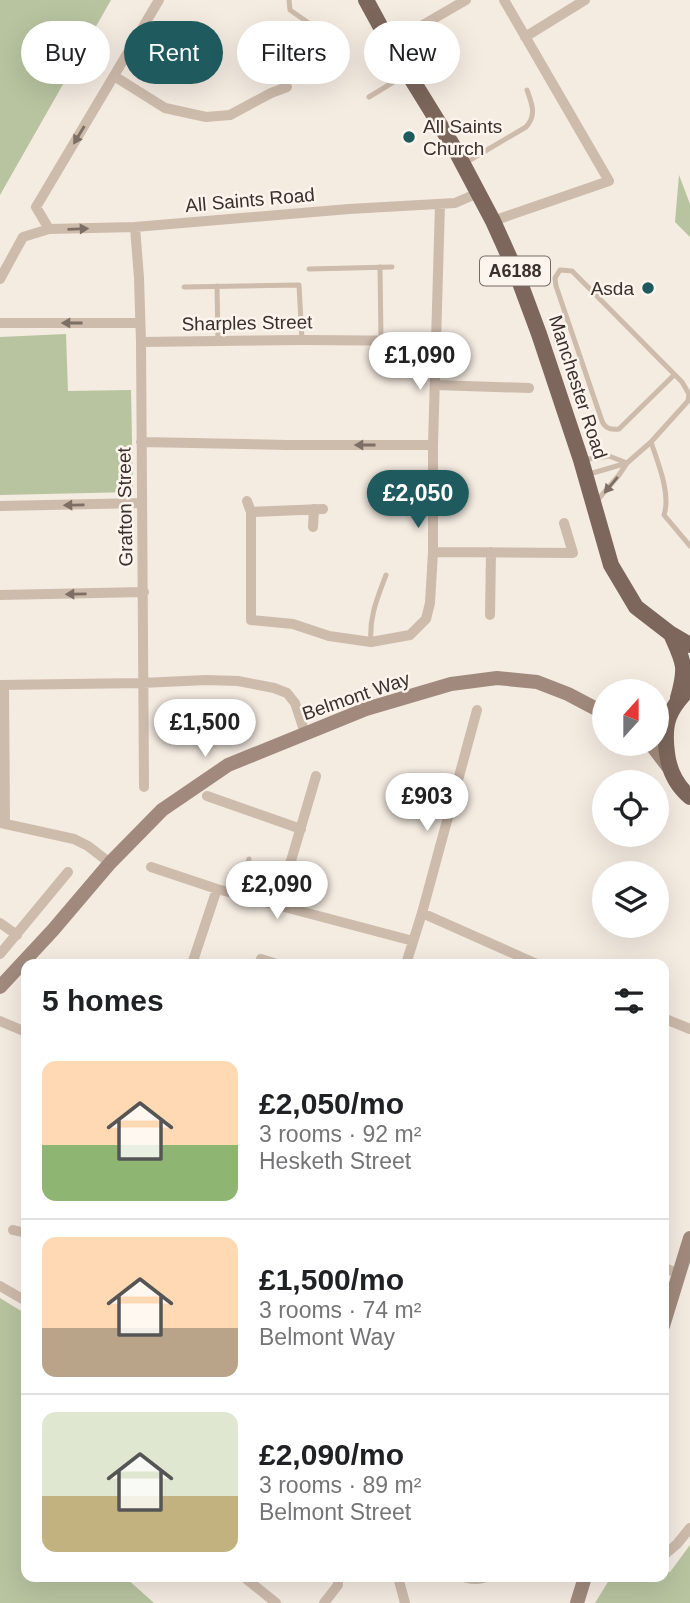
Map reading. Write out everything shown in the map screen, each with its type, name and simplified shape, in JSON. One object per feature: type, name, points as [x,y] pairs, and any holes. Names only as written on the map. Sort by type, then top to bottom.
[{"type":"main road","name":"Manchester Road","points":[[366,0],[377,21]]},
{"type":"main road","name":"Manchester Road","points":[[414,84],[463,164],[516,272],[583,468],[611,565],[636,607],[690,645]]},
{"type":"main road","points":[[669,710],[683,681],[684,663],[671,634]]},
{"type":"main road","points":[[669,712],[690,688]]},
{"type":"main road","points":[[667,756],[669,768],[690,797]]},
{"type":"street","points":[[49,229],[36,206],[159,0]]},
{"type":"street","points":[[430,21],[466,0]]},
{"type":"street","points":[[493,221],[609,181],[503,0]]},
{"type":"street","points":[[525,37],[585,0]]},
{"type":"street","points":[[114,76],[165,107],[206,117],[230,115],[287,87]]},
{"type":"street","name":"All Saints Road","points":[[0,279],[23,237],[49,229],[135,227],[440,204],[461,201],[478,193]]},
{"type":"street","points":[[247,501],[251,512],[251,625],[293,624],[329,636],[371,642],[410,635],[426,619],[430,603],[433,552],[433,445],[440,204]]},
{"type":"street","name":"Grafton Street","points":[[135,227],[141,342],[144,787]]},
{"type":"street","points":[[0,323],[140,323]]},
{"type":"street","name":"Sharples Street","points":[[141,342],[437,341]]},
{"type":"street","points":[[435,385],[528,388]]},
{"type":"street","points":[[141,442],[433,445]]},
{"type":"street","points":[[0,506],[142,503]]},
{"type":"street","points":[[251,512],[319,509],[313,527]]},
{"type":"street","points":[[433,552],[491,552],[574,558],[564,523]]},
{"type":"street","points":[[490,615],[491,552]]},
{"type":"street","points":[[0,596],[144,592]]},
{"type":"street","name":"Belmont Way","points":[[26,959],[110,863],[162,810],[228,765],[366,709],[451,684],[497,678],[537,682],[592,707]]},
{"type":"street","points":[[110,863],[74,839],[2,823],[2,685],[238,681],[287,693],[295,703],[303,727]]},
{"type":"street","points":[[408,959],[477,710]]},
{"type":"street","points":[[660,756],[669,768]]},
{"type":"street","points":[[278,905],[316,776]]},
{"type":"street","points":[[207,796],[300,829]]},
{"type":"street","points":[[151,867],[216,889],[413,941]]},
{"type":"street","points":[[0,954],[68,872]]},
{"type":"street","points":[[194,959],[216,889]]},
{"type":"street","points":[[422,913],[518,959]]},
{"type":"street","points":[[0,923],[17,935]]},
{"type":"street","name":"Belmont Way","points":[[0,986],[21,964]]},
{"type":"street","points":[[669,1020],[690,1029]]},
{"type":"street","points":[[0,1021],[21,1030]]},
{"type":"street","points":[[13,1230],[21,1232]]},
{"type":"street","points":[[669,1306],[690,1238]]},
{"type":"street","points":[[669,1270],[679,1274]]},
{"type":"street","points":[[0,1286],[21,1298]]},
{"type":"street","points":[[669,1551],[690,1528]]},
{"type":"street","points":[[250,1582],[276,1603]]},
{"type":"street","points":[[324,1603],[338,1582]]},
{"type":"street","points":[[399,1582],[405,1603]]},
{"type":"street","points":[[578,1603],[584,1582]]},
{"type":"lane","points":[[289,0],[290,10],[306,21]]},
{"type":"lane","points":[[369,97],[391,84]]},
{"type":"lane","points":[[463,164],[526,127],[532,120],[533,107],[527,90]]},
{"type":"lane","points":[[380,267],[381,340]]},
{"type":"lane","points":[[309,269],[392,267]]},
{"type":"lane","points":[[593,506],[627,463],[651,442],[688,401],[689,394],[682,382],[572,271],[561,270],[555,278],[556,286],[606,428],[619,429],[674,374]]},
{"type":"lane","points":[[184,287],[299,285],[302,340]]},
{"type":"lane","points":[[217,286],[218,342]]},
{"type":"lane","points":[[651,442],[668,506],[664,515],[690,546]]},
{"type":"lane","points":[[583,468],[609,456],[627,463]]},
{"type":"lane","points":[[583,468],[627,463]]},
{"type":"lane","points":[[371,642],[373,610],[386,575]]},
{"type":"lane","points":[[238,895],[249,859]]},
{"type":"green space","points":[[0,0],[111,0],[99,21],[21,21],[21,84],[63,84],[0,195]]},
{"type":"green space","points":[[679,175],[690,204],[690,237],[675,222]]},
{"type":"green space","points":[[66,334],[68,391],[131,390],[133,492],[0,495],[0,337]]},
{"type":"green space","points":[[0,1298],[21,1311],[21,1582],[131,1582],[154,1603],[0,1603]]},
{"type":"green space","points":[[690,1545],[690,1603],[595,1603],[608,1582],[669,1582],[670,1572]]},
{"type":"place","name":"All Saints Church","points":[[409,137]]},
{"type":"place","name":"Asda","points":[[648,288]]}]
